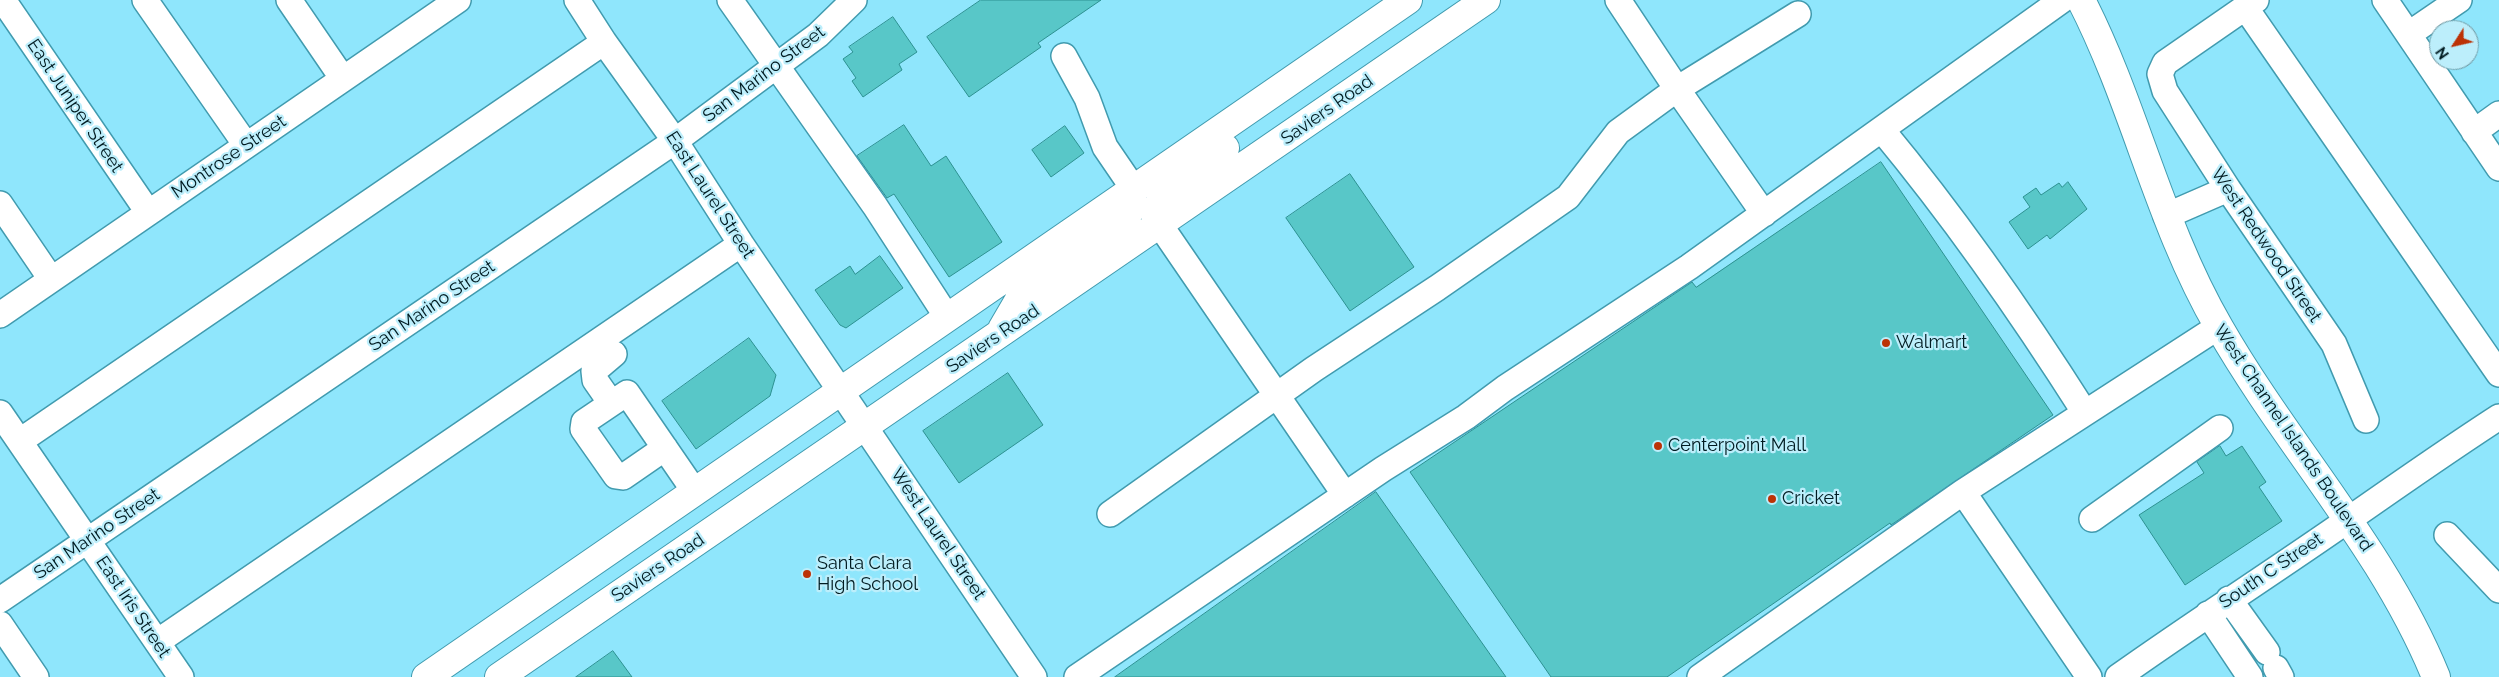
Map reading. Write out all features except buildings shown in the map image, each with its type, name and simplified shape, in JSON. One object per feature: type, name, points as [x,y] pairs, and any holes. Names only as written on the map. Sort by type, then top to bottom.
[{"type":"main road","points":[[426,677],[1133,188],[1410,0]]},
{"type":"main road","points":[[1160,225],[1155,215],[1158,201],[1169,188],[1251,129],[1393,33],[1410,0]]},
{"type":"main road","points":[[1396,62],[1430,16],[1453,0]]},
{"type":"main road","name":"Saviers Road","points":[[499,677],[1486,0]]},
{"type":"main road","name":"West Channel Islands Boulevard","points":[[2081,0],[2100,37],[2166,216],[2189,270],[2218,327],[2255,386],[2348,520],[2399,598],[2420,636],[2436,677]]},
{"type":"main road","points":[[999,334],[1023,293],[1110,234],[1125,221],[1131,207],[1133,188]]},
{"type":"street","name":"East Juniper Street","points":[[3,0],[148,212]]},
{"type":"street","points":[[145,0],[246,145]]},
{"type":"street","points":[[289,0],[343,79]]},
{"type":"street","name":"Montrose Street","points":[[0,314],[343,79],[434,7],[458,0]]},
{"type":"street","name":"East Laurel Street","points":[[577,0],[604,42],[675,141],[741,244],[842,391]]},
{"type":"street","points":[[730,0],[875,206],[947,317]]},
{"type":"street","name":"San Marino Street","points":[[0,600],[675,141],[818,35],[854,0]]},
{"type":"street","points":[[1618,0],[1764,214]]},
{"type":"street","points":[[1077,677],[1345,494],[1466,417],[1505,388],[1689,267],[2062,0]]},
{"type":"street","points":[[2385,0],[2499,168]]},
{"type":"street","points":[[2409,34],[2459,0]]},
{"type":"street","points":[[2250,4],[2499,374]]},
{"type":"street","name":"West Redwood Street","points":[[2250,4],[2165,63],[2160,74],[2165,91],[2228,189],[2334,344],[2366,420]]},
{"type":"street","points":[[1110,514],[1277,395],[1568,197],[1618,132],[1677,89],[1798,14]]},
{"type":"street","points":[[20,441],[604,42]]},
{"type":"street","points":[[1064,56],[1087,98],[1105,148],[1133,188]]},
{"type":"street","points":[[2474,132],[2499,114]]},
{"type":"street","points":[[1882,130],[1945,211],[2059,372],[2085,413]]},
{"type":"street","points":[[2166,216],[2228,189]]},
{"type":"street","points":[[0,204],[51,279]]},
{"type":"street","points":[[1160,225],[1345,494]]},
{"type":"street","points":[[157,642],[741,244]]},
{"type":"street","points":[[1700,677],[1963,492],[2218,327]]},
{"type":"street","points":[[611,403],[595,380],[594,371],[614,354]]},
{"type":"street","name":"West Laurel Street","points":[[842,391],[1034,677]]},
{"type":"street","points":[[665,448],[623,477],[616,476],[583,429],[584,422],[626,393],[665,448],[696,492]]},
{"type":"street","name":"East Iris Street","points":[[0,413],[181,677]]},
{"type":"street","name":"South C Street","points":[[2118,677],[2229,599],[2348,520],[2420,468],[2499,417]]},
{"type":"street","points":[[2092,519],[2220,428]]},
{"type":"street","points":[[1963,492],[2089,677]]},
{"type":"street","points":[[2447,535],[2499,590]]},
{"type":"street","points":[[2229,599],[2275,665]]},
{"type":"street","points":[[2208,614],[2250,677]]},
{"type":"street","points":[[0,624],[36,677]]},
{"type":"place","name":"Walmart","points":[[1886,343]]},
{"type":"place","name":"Centerpoint Mall","points":[[1658,446]]},
{"type":"place","name":"Cricket","points":[[1772,499]]},
{"type":"place","name":"Santa Clara High School","points":[[807,574]]}]
